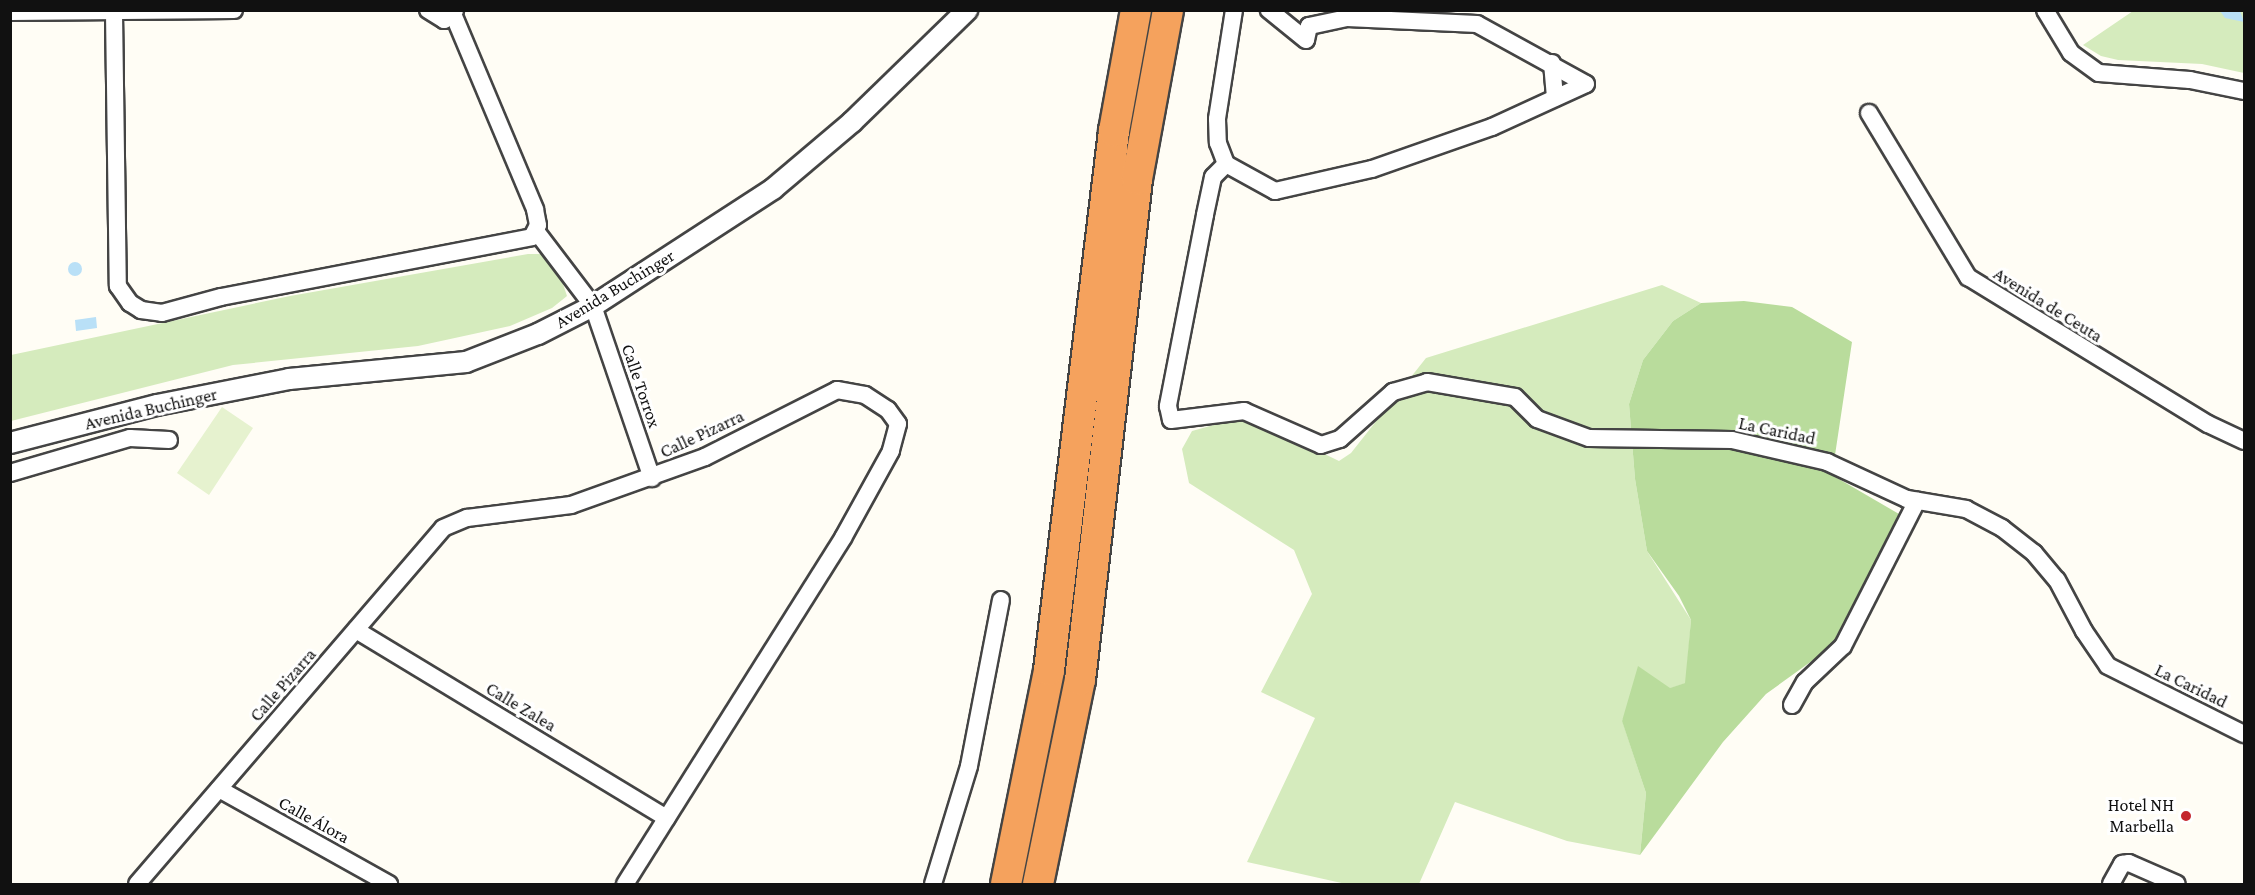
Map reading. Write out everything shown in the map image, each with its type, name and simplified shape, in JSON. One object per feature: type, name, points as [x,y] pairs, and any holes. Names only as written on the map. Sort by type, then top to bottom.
[{"type":"highway","points":[[1006,885],[1049,670],[1114,130],[1136,10]]},
{"type":"highway","points":[[1038,885],[1080,680],[1137,179],[1168,10]]},
{"type":"street","points":[[10,12],[114,13],[234,10]]},
{"type":"street","points":[[114,13],[118,286],[130,303],[154,313],[222,297],[519,243],[536,231],[535,208],[454,12],[438,19],[428,10]]},
{"type":"street","name":"Avenida Buchinger","points":[[10,443],[157,405],[290,379],[466,362],[538,334],[593,306],[773,189],[852,122],[967,10]]},
{"type":"street","points":[[1234,10],[1217,119],[1218,143],[1226,164],[1275,191],[1319,184],[1492,127],[1586,84],[1552,63],[1477,24],[1347,18],[1309,26],[1306,40],[1269,10]]},
{"type":"street","points":[[2045,10],[2071,53],[2099,73],[2190,80],[2244,91]]},
{"type":"street","points":[[1552,63],[1555,98]]},
{"type":"street","name":"Avenida de Ceuta","points":[[1869,113],[1968,277],[2208,424],[2244,441]]},
{"type":"street","name":"La Caridad","points":[[1226,164],[1213,177],[1168,406],[1171,420],[1244,411],[1321,445],[1340,439],[1393,392],[1427,382],[1515,397],[1537,419],[1589,438],[1732,440],[1827,462],[1917,501],[1966,509],[2002,528],[2034,553],[2057,580],[2084,631],[2108,666],[2244,734]]},
{"type":"street","name":"Calle Torrox","points":[[536,231],[593,306],[652,478]]},
{"type":"street","name":"Calle Pizarra","points":[[137,885],[443,528],[467,518],[571,505],[652,478],[705,457],[837,390],[865,395],[888,410],[898,424],[891,451],[843,538],[625,885]]},
{"type":"street","points":[[10,472],[130,438],[169,440]]},
{"type":"street","points":[[1792,705],[1805,682],[1843,646],[1917,501]]},
{"type":"street","points":[[933,885],[969,766],[1001,600]]},
{"type":"street","name":"Calle Zalea","points":[[356,630],[666,818]]},
{"type":"street","name":"Calle Álora","points":[[219,789],[389,885]]},
{"type":"street","points":[[2111,885],[2122,864],[2129,863],[2177,885]]},
{"type":"green space","points":[[2133,11],[2244,11],[2244,73],[2202,64],[2118,60],[2101,56],[2083,45]]},
{"type":"green space","points":[[528,254],[541,254],[563,284],[567,296],[552,308],[510,326],[418,346],[233,365],[11,421],[11,355],[290,296]]},
{"type":"green space","points":[[1662,285],[1701,303],[1673,321],[1643,360],[1629,404],[1635,479],[1647,551],[1691,620],[1686,683],[1671,688],[1622,720],[1646,793],[1640,855],[1567,841],[1455,802],[1419,884],[1346,884],[1247,862],[1315,718],[1261,692],[1312,594],[1294,550],[1189,483],[1182,449],[1192,431],[1246,416],[1339,461],[1351,453],[1426,358]]},
{"type":"green space","points":[[1744,301],[1792,307],[1852,342],[1832,475],[1899,514],[1834,645],[1766,694],[1723,742],[1640,855],[1646,793],[1622,721],[1638,666],[1670,688],[1685,683],[1691,620],[1679,596],[1647,551],[1635,479],[1629,404],[1643,360],[1673,321],[1701,303]]},
{"type":"green space","points":[[222,407],[253,428],[209,495],[177,473]]},
{"type":"water","points":[[2220,11],[2240,11],[2244,22],[2225,18]]},
{"type":"water","points":[[72,262],[78,262],[82,269],[78,276],[72,276],[68,272],[68,266]]},
{"type":"water","points":[[96,317],[97,328],[76,331],[75,320]]},
{"type":"place","name":"Hotel NH Marbella","points":[[2186,816]]}]
